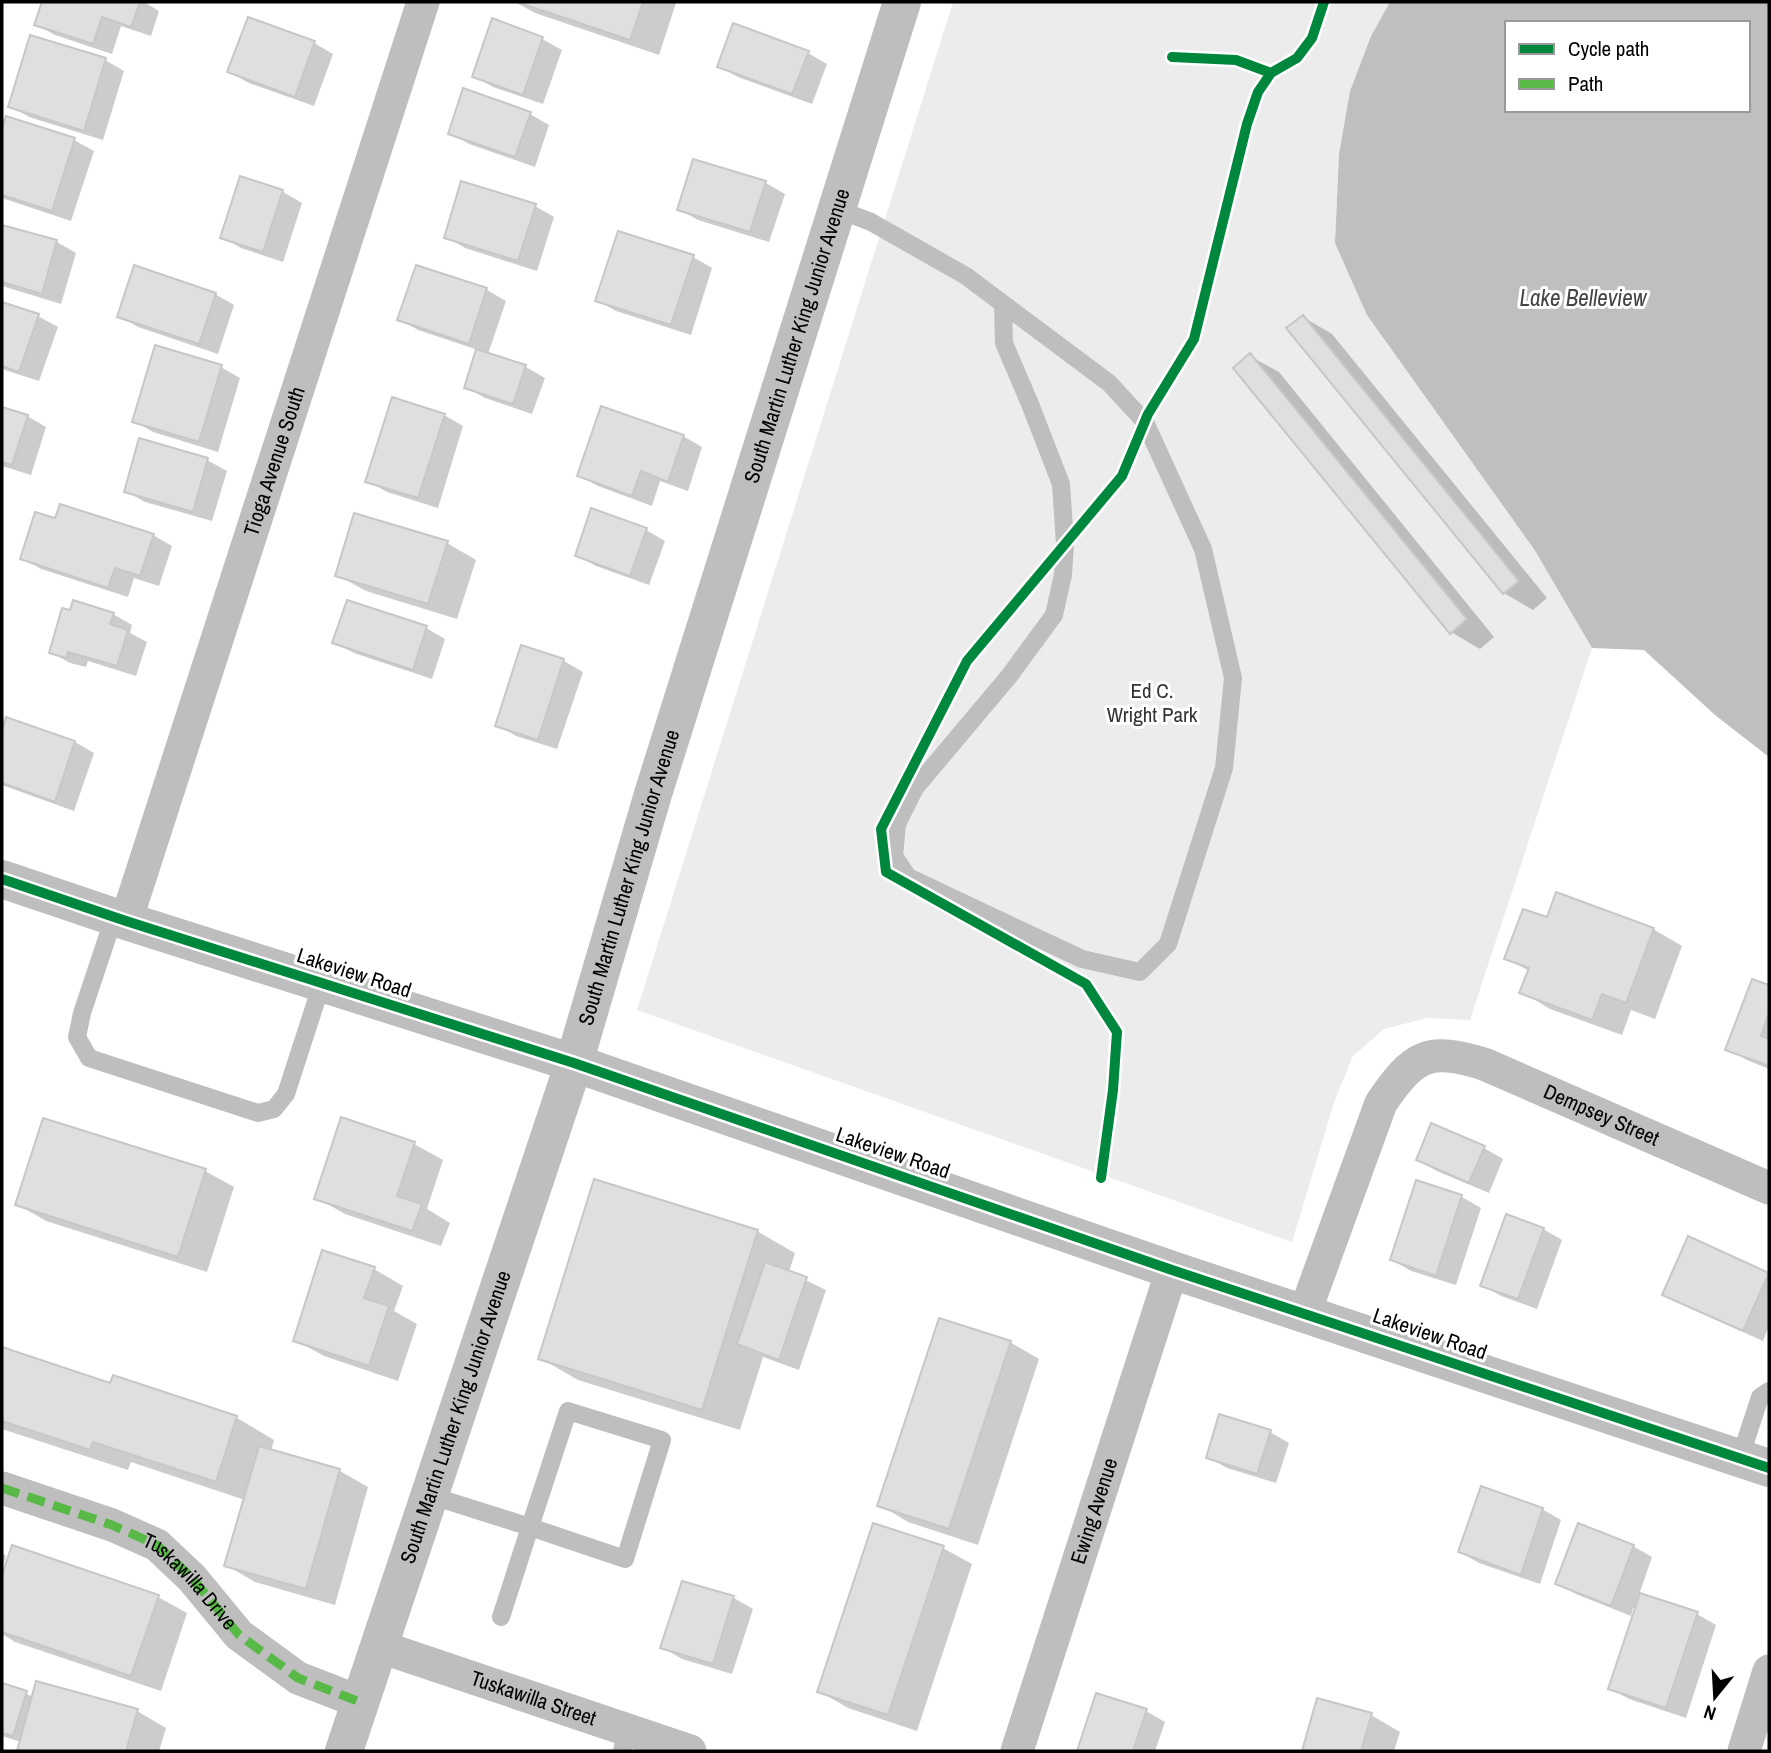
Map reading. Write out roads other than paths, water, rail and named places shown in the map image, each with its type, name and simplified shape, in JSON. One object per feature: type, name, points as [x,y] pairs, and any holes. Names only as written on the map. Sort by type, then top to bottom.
[{"type":"street","name":"Tioga Avenue South","points":[[120,919],[423,2]]},
{"type":"street","name":"South Martin Luther King Junior Avenue","points":[[344,1751],[574,1063],[653,794],[902,2]]},
{"type":"street","name":"Lakeview Road","points":[[2,879],[574,1063],[1172,1270],[1306,1312],[1755,1463]]},
{"type":"street","name":"Dempsey Street","points":[[1306,1312],[1381,1103],[1401,1074],[1429,1056],[1456,1056],[1484,1064],[1769,1188]]},
{"type":"street","name":"Ewing Avenue","points":[[1017,1751],[1172,1270]]},
{"type":"street","name":"Tuskawilla Drive","points":[[2,1488],[112,1525],[157,1545],[192,1578],[239,1635],[298,1678],[360,1702]]},
{"type":"street","name":"Tuskawilla Street","points":[[378,1646],[625,1741],[690,1751]]},
{"type":"street","points":[[1744,1751],[1769,1671]]},
{"type":"lane","points":[[836,209],[871,222],[954,270],[1003,304],[1110,383],[1145,422],[1203,549],[1233,678],[1224,768],[1168,944],[1140,972],[1082,959],[908,877],[894,856],[897,824],[915,788],[1010,676],[1054,615],[1063,575],[1065,544],[1061,484],[1004,343],[1003,304]]},
{"type":"lane","points":[[120,919],[82,1013],[77,1037],[89,1058],[258,1113],[274,1109],[286,1094],[322,983]]},
{"type":"lane","points":[[1755,1463],[1760,1397],[1769,1391]]},
{"type":"lane","points":[[429,1495],[530,1527],[625,1559],[662,1440],[568,1411],[530,1527],[502,1617]]},
{"type":"water","name":"Lake Belleview","points":[[1390,2],[1769,2],[1769,757],[1715,715],[1644,650],[1592,648],[1534,549],[1367,315],[1335,243],[1339,154],[1350,91],[1371,36]]},
{"type":"park label","name":"Ed C. Wright Park","points":[[1152,703]]}]
